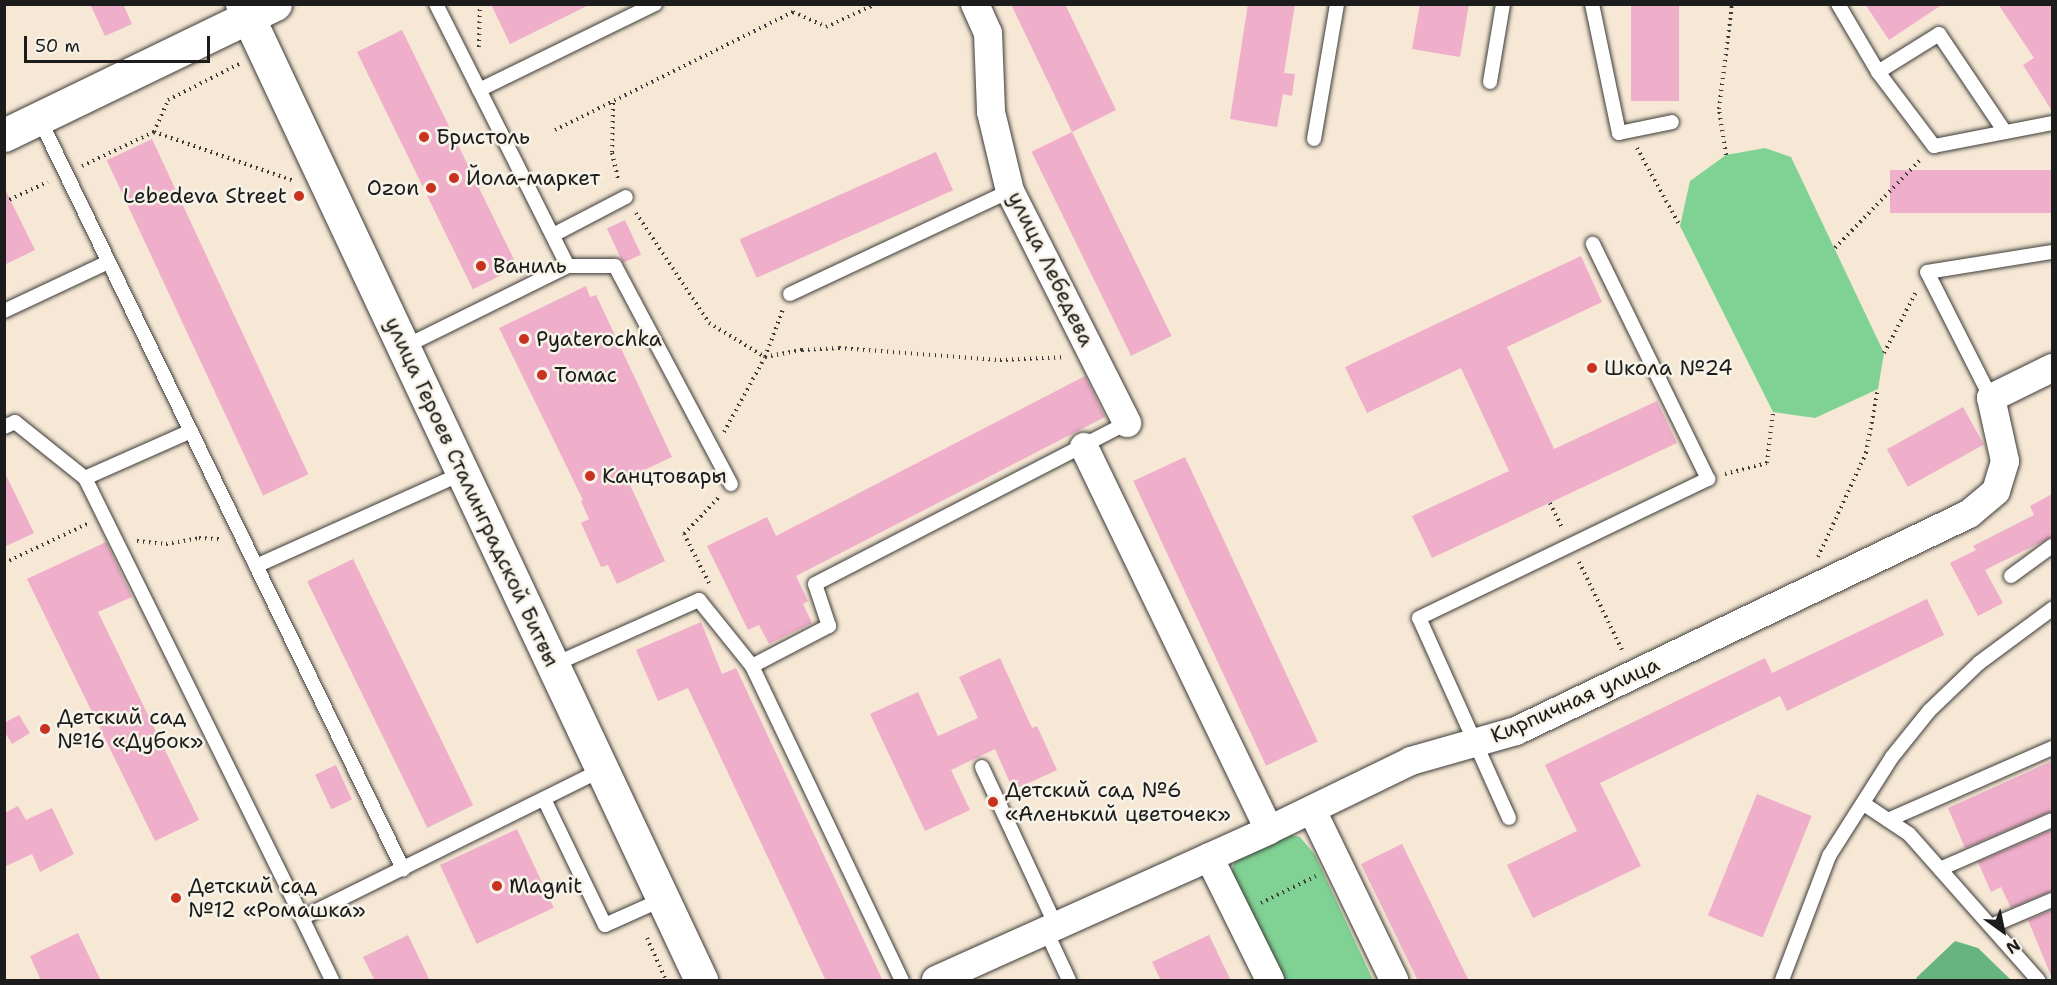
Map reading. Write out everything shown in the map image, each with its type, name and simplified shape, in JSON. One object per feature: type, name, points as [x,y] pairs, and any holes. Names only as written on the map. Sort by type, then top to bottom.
[{"type":"street","name":"улица Лебедева","points":[[975,4],[988,33],[991,112],[1010,191],[1127,423]]},
{"type":"street","points":[[4,135],[255,9]]},
{"type":"street","name":"улица Героев Сталинградской Битвы","points":[[255,9],[404,347],[701,981]]},
{"type":"street","points":[[1991,398],[2052,368]]},
{"type":"street","name":"Кирпичная улица","points":[[936,981],[1269,830],[1411,761],[1516,731],[1969,514],[1996,490],[2005,461],[1991,398]]},
{"type":"street","points":[[1084,447],[1269,830]]},
{"type":"street","points":[[1312,810],[1394,981]]},
{"type":"street","points":[[1209,857],[1270,981]]},
{"type":"lane","points":[[436,4],[568,266]]},
{"type":"lane","points":[[479,90],[655,4]]},
{"type":"lane","points":[[1314,139],[1337,4]]},
{"type":"lane","points":[[1490,82],[1503,4]]},
{"type":"lane","points":[[1592,4],[1619,133],[1672,123]]},
{"type":"lane","points":[[1838,4],[1878,72],[1934,146],[2052,123]]},
{"type":"lane","points":[[1878,72],[1939,34],[2005,132]]},
{"type":"lane","points":[[39,118],[403,869]]},
{"type":"lane","points":[[790,294],[1010,191]]},
{"type":"lane","points":[[553,236],[627,197]]},
{"type":"lane","points":[[1509,818],[1419,618],[1708,479],[1593,244]]},
{"type":"lane","points":[[1991,398],[1927,272],[2052,252]]},
{"type":"lane","points":[[4,311],[108,262]]},
{"type":"lane","points":[[404,347],[568,266],[615,266],[731,484]]},
{"type":"lane","points":[[4,427],[15,422],[85,478],[332,981]]},
{"type":"lane","points":[[752,666],[829,626],[815,584],[1127,423]]},
{"type":"lane","points":[[85,478],[191,431]]},
{"type":"lane","points":[[256,566],[463,474]]},
{"type":"lane","points":[[2011,576],[2052,546]]},
{"type":"lane","points":[[553,665],[699,600],[752,666],[902,981]]},
{"type":"lane","points":[[1782,981],[1829,856],[1892,757],[1929,711],[1978,663],[2052,609]]},
{"type":"lane","points":[[1888,820],[2052,748]]},
{"type":"lane","points":[[982,767],[1051,928],[1070,981]]},
{"type":"lane","points":[[302,918],[602,770]]},
{"type":"lane","points":[[544,799],[605,925],[663,899]]},
{"type":"lane","points":[[1864,804],[1909,834],[2038,981]]},
{"type":"lane","points":[[1940,869],[2052,820]]},
{"type":"lane","points":[[1991,927],[2052,900]]},
{"type":"path","points":[[555,129],[793,12],[826,27],[876,4]]},
{"type":"path","points":[[1726,155],[1719,108],[1732,4]]},
{"type":"path","points":[[239,64],[168,100],[154,132],[295,181]]},
{"type":"path","points":[[1628,131],[1680,226]]},
{"type":"path","points":[[1834,248],[1934,146]]},
{"type":"path","points":[[1884,353],[1927,272]]},
{"type":"path","points":[[713,451],[765,357],[790,294]]},
{"type":"path","points":[[1801,594],[1866,453],[1878,389]]},
{"type":"path","points":[[1708,479],[1767,463],[1773,412]]},
{"type":"path","points":[[710,585],[684,534],[731,484]]},
{"type":"path","points":[[1550,503],[1634,674]]},
{"type":"path","points":[[4,563],[104,515],[139,542],[166,544],[199,538],[243,539]]},
{"type":"path","points":[[1238,914],[1339,865]]},
{"type":"green space","points":[[1765,148],[1791,157],[1884,353],[1878,389],[1815,418],[1773,412],[1680,226],[1690,181],[1726,155]]},
{"type":"green space","points":[[1284,833],[1300,837],[1315,855],[1373,980],[1277,980],[1229,883],[1236,856]]},
{"type":"green space","points":[[1955,941],[1978,948],[2011,980],[1918,980],[1916,978]]},
{"type":"building","points":[[90,4],[123,4],[132,24],[105,36]]},
{"type":"building","points":[[491,4],[591,4],[510,44]]},
{"type":"building","points":[[1011,4],[1065,4],[1116,110],[1072,132]]},
{"type":"building","points":[[1248,4],[1295,4],[1284,73],[1295,74],[1292,96],[1283,94],[1277,127],[1230,119]]},
{"type":"building","points":[[1420,4],[1469,4],[1460,57],[1412,49]]},
{"type":"building","points":[[1631,4],[1679,4],[1679,101],[1631,101]]},
{"type":"building","points":[[1865,4],[1943,4],[1889,40]]},
{"type":"building","points":[[1998,4],[2052,4],[2052,111],[2023,65],[2034,58]]},
{"type":"building","points":[[402,30],[518,267],[473,289],[357,52]]},
{"type":"building","points":[[1072,132],[1172,336],[1131,356],[1032,152]]},
{"type":"building","points":[[152,139],[308,474],[263,495],[107,160]]},
{"type":"building","points":[[936,152],[953,190],[757,278],[740,239]]},
{"type":"building","points":[[1890,170],[2052,170],[2052,213],[1890,213]]},
{"type":"building","points":[[4,187],[35,250],[4,265]]},
{"type":"building","points":[[625,220],[641,254],[623,263],[607,228]]},
{"type":"building","points":[[1581,256],[1602,302],[1507,347],[1554,449],[1657,401],[1677,443],[1432,558],[1412,516],[1509,471],[1461,368],[1367,413],[1345,367]]},
{"type":"building","points":[[586,286],[590,297],[596,295],[672,457],[627,478],[665,561],[617,584],[608,565],[601,567],[581,523],[589,519],[581,501],[583,500],[499,328]]},
{"type":"building","points":[[1085,376],[1105,417],[796,576],[808,601],[803,604],[812,623],[769,644],[759,625],[748,630],[707,546],[767,517],[776,536]]},
{"type":"building","points":[[1963,407],[1984,445],[1908,487],[1887,449]]},
{"type":"building","points":[[1185,457],[1318,742],[1266,766],[1133,481]]},
{"type":"building","points":[[4,471],[34,533],[4,547]]},
{"type":"building","points":[[2052,494],[2052,537],[1985,570],[2003,603],[1978,616],[1950,563],[1976,550],[1973,546],[2034,515],[2030,506]]},
{"type":"building","points":[[106,542],[132,597],[98,612],[199,820],[155,841],[27,579]]},
{"type":"building","points":[[353,559],[473,805],[427,828],[307,581]]},
{"type":"building","points":[[1927,599],[1944,635],[1787,711],[1780,696],[1600,783],[1641,866],[1533,918],[1507,865],[1577,831],[1545,765],[1765,658],[1772,673]]},
{"type":"building","points":[[701,622],[722,674],[736,668],[883,981],[826,981],[688,688],[658,701],[636,650]]},
{"type":"building","points":[[1000,658],[1032,728],[1037,726],[1057,770],[1013,790],[995,749],[951,770],[970,810],[925,831],[870,714],[918,692],[938,736],[978,718],[959,677]]},
{"type":"building","points":[[19,715],[30,733],[12,744],[4,731],[4,723]]},
{"type":"building","points":[[2052,761],[2052,811],[1965,848],[1948,808]]},
{"type":"building","points":[[336,765],[352,799],[331,809],[315,775]]},
{"type":"building","points":[[1757,794],[1812,816],[1763,938],[1708,915]]},
{"type":"building","points":[[18,806],[26,820],[52,808],[74,854],[40,872],[32,854],[4,867],[4,813]]},
{"type":"building","name":"Magnit","points":[[517,829],[554,908],[477,944],[440,865]]},
{"type":"building","points":[[2052,830],[2052,891],[2011,908],[2001,887],[1991,892],[1978,862]]},
{"type":"building","points":[[1402,844],[1469,981],[1418,981],[1361,864]]},
{"type":"building","points":[[2052,910],[2052,978],[2028,920]]},
{"type":"building","points":[[78,933],[101,981],[41,981],[30,956]]},
{"type":"building","points":[[408,935],[430,981],[375,981],[363,957]]},
{"type":"building","points":[[1209,935],[1231,981],[1161,981],[1152,962]]},
{"type":"place","name":"Бристоль","points":[[424,137]]},
{"type":"place","name":"Йола-маркет","points":[[454,178]]},
{"type":"place","name":"Ozon","points":[[431,188]]},
{"type":"place","name":"Lebedeva Street","points":[[299,196]]},
{"type":"place","name":"Ваниль","points":[[481,266]]},
{"type":"place","name":"Pyaterochka","points":[[524,339]]},
{"type":"place","name":"Школа №24","points":[[1592,368]]},
{"type":"place","name":"Томас","points":[[542,375]]},
{"type":"place","name":"Канцтовары","points":[[590,476]]},
{"type":"place","name":"Детский сад №16 «Дубок»","points":[[45,729]]},
{"type":"place","name":"Детский сад №6 «Аленький цветочек»","points":[[993,802]]},
{"type":"place","name":"Magnit","points":[[497,886]]},
{"type":"place","name":"Детский сад №12 «Ромашка»","points":[[176,898]]}]
